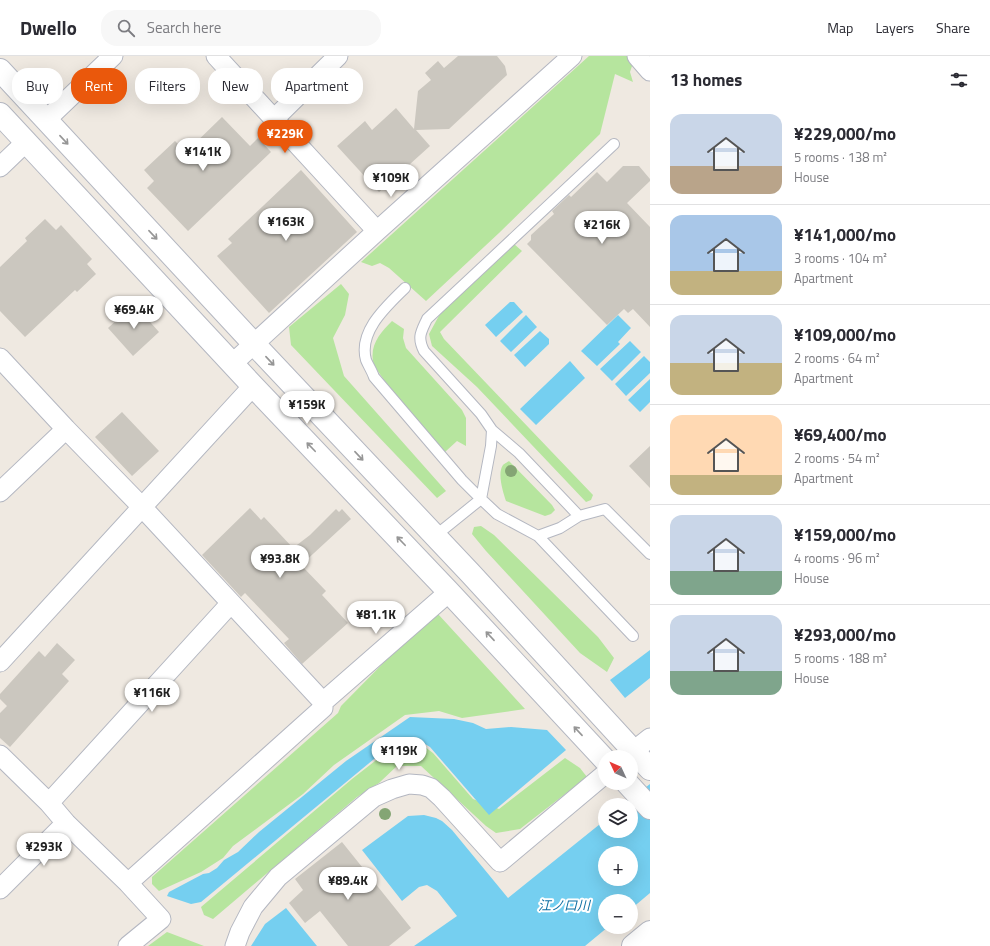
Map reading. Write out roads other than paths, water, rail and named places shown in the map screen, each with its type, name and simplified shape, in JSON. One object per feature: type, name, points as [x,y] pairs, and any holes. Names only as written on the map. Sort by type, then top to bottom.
[{"type":"street","points":[[46,120],[113,56]]},
{"type":"street","points":[[216,56],[377,231]]},
{"type":"street","points":[[274,119],[338,56]]},
{"type":"street","points":[[232,364],[377,231],[572,56]]},
{"type":"street","points":[[637,56],[650,71]]},
{"type":"street","points":[[0,70],[254,344],[640,754]]},
{"type":"street","points":[[0,114],[232,364],[449,592],[598,752]]},
{"type":"street","points":[[0,167],[26,142]]},
{"type":"street","points":[[0,358],[66,429],[142,507],[323,702],[323,708],[128,883]]},
{"type":"street","points":[[0,662],[253,386]]},
{"type":"street","points":[[0,492],[66,429]]},
{"type":"street","points":[[323,702],[449,592]]},
{"type":"street","points":[[50,803],[231,603]]},
{"type":"street","points":[[0,755],[50,803],[66,823],[128,883],[161,919],[128,946]]},
{"type":"street","points":[[235,946],[240,932],[253,907],[278,878],[374,797],[392,789],[409,784],[422,785],[431,788],[442,798],[500,862],[598,780]]},
{"type":"street","points":[[633,790],[650,808]]},
{"type":"street","points":[[0,889],[66,823]]},
{"type":"street","points":[[633,946],[650,932]]},
{"type":"lane","points":[[579,516],[519,453],[492,430],[480,414],[424,351],[420,342],[420,333],[427,319],[614,144]]},
{"type":"lane","points":[[405,288],[380,314],[369,332],[365,349],[366,360],[374,377],[462,480],[497,514],[538,536],[633,636]]},
{"type":"lane","points":[[435,536],[481,499],[491,446],[492,430]]},
{"type":"lane","points":[[538,536],[560,528],[579,516],[605,509],[650,554]]},
{"type":"water","points":[[510,302],[514,302],[523,312],[496,337],[485,325]]},
{"type":"water","points":[[526,315],[537,327],[511,352],[500,341]]},
{"type":"water","points":[[618,315],[631,328],[618,342],[620,344],[597,366],[581,351]]},
{"type":"water","points":[[540,331],[549,339],[549,344],[525,367],[514,355]]},
{"type":"water","points":[[630,341],[641,352],[612,381],[600,369]]},
{"type":"water","points":[[644,356],[650,362],[650,373],[626,396],[615,384]]},
{"type":"water","points":[[570,361],[585,378],[536,425],[520,409]]},
{"type":"water","points":[[650,379],[650,402],[640,412],[628,400]]},
{"type":"water","points":[[650,650],[650,678],[625,698],[610,680]]},
{"type":"water","points":[[410,717],[454,719],[473,723],[486,729],[511,727],[547,730],[566,750],[489,815],[430,747],[416,740],[397,742],[391,745],[201,902],[191,904],[167,896],[169,892],[217,868],[224,860],[238,852],[259,832],[346,761]]},
{"type":"water","name":"江ノ口川","points":[[650,784],[650,893],[638,903],[638,894],[598,894],[598,934],[600,934],[585,946],[414,946],[457,916],[437,891],[427,885],[419,887],[402,901],[362,850],[408,816],[424,815],[436,818],[452,830],[508,898],[598,826],[598,838],[638,838],[638,798],[632,798]]},
{"type":"water","points":[[286,908],[317,946],[251,946],[265,924]]}]
